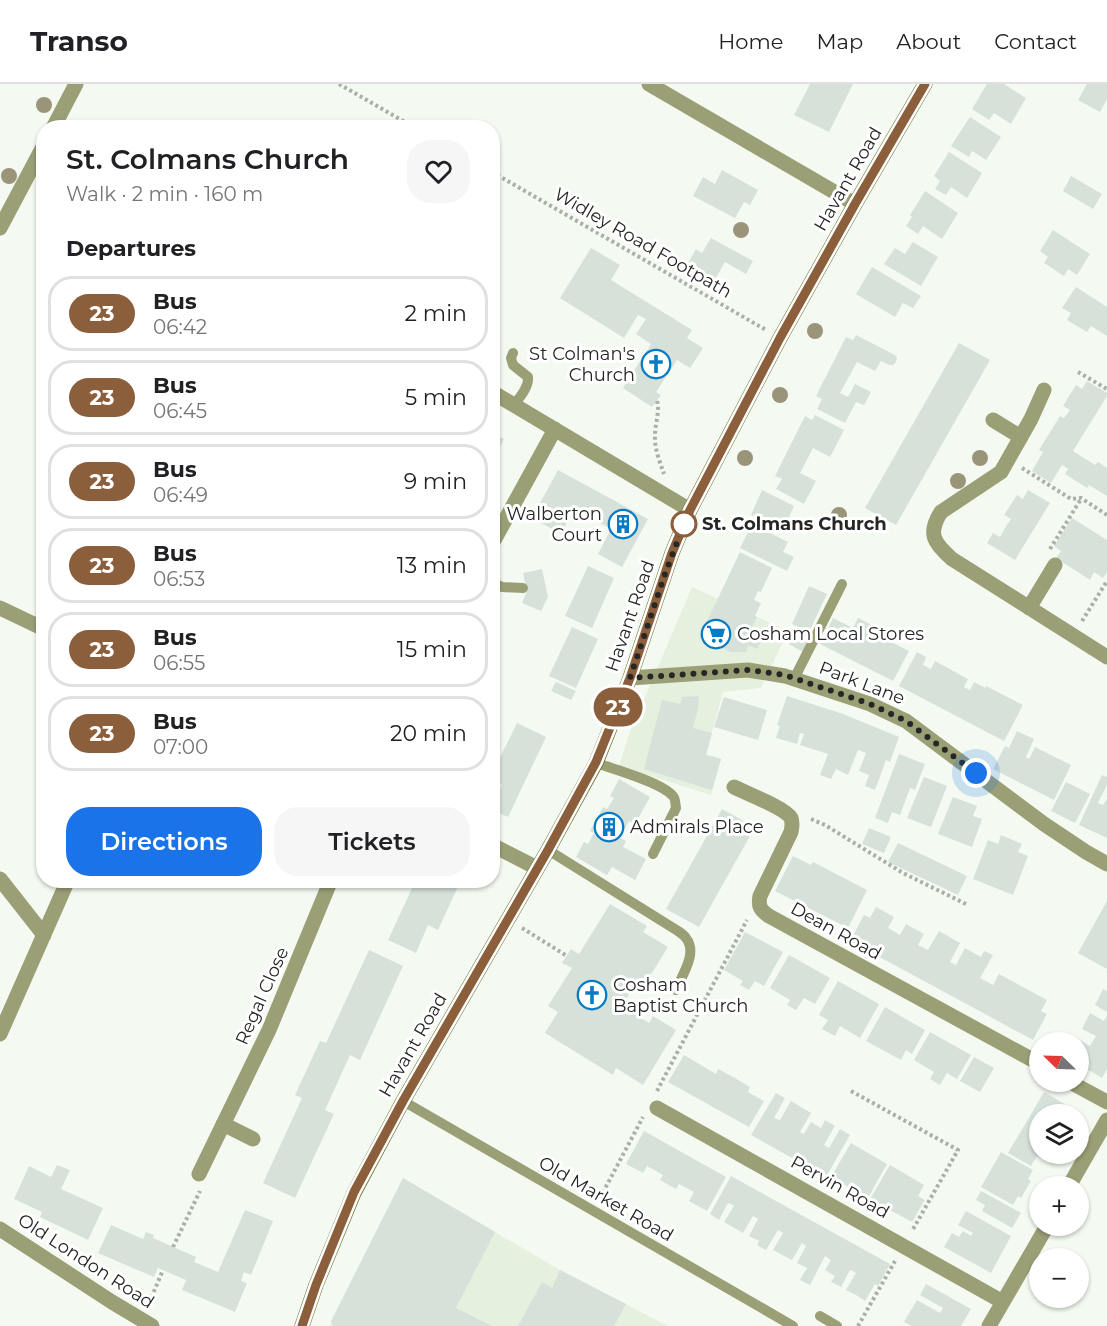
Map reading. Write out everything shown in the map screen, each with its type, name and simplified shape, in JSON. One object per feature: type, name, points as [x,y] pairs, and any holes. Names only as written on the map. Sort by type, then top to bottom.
[{"type":"street","points":[[57,120],[76,84]]},
{"type":"street","points":[[649,84],[855,204]]},
{"type":"street","name":"Havant Road","points":[[302,1326],[354,1192],[403,1101],[548,850],[596,762],[630,678],[672,553],[690,510],[780,338],[925,84]]},
{"type":"street","points":[[0,228],[36,160]]},
{"type":"street","points":[[1044,390],[1031,419],[1001,472],[941,512],[933,532],[934,540],[939,548],[952,559],[1107,657]]},
{"type":"street","points":[[500,397],[690,510]]},
{"type":"street","points":[[993,420],[1021,437]]},
{"type":"street","points":[[500,529],[555,429]]},
{"type":"street","points":[[1029,608],[1055,565]]},
{"type":"street","points":[[0,608],[36,625]]},
{"type":"street","name":"Park Lane","points":[[630,678],[748,670],[785,675],[870,704],[906,721],[1044,824],[1107,864]]},
{"type":"street","points":[[734,787],[783,810],[793,823],[758,903]]},
{"type":"street","points":[[500,849],[537,868]]},
{"type":"street","points":[[0,879],[44,935]]},
{"type":"street","points":[[0,1034],[65,888]]},
{"type":"street","name":"Regal Close","points":[[199,1174],[269,1030],[328,888]]},
{"type":"street","name":"Dean Road","points":[[758,903],[761,911],[769,916],[1029,1058]]},
{"type":"street","points":[[1088,1092],[1107,1102]]},
{"type":"street","name":"Pervin Road","points":[[654,1106],[1003,1302]]},
{"type":"street","points":[[1075,1176],[1107,1120]]},
{"type":"street","points":[[223,1124],[253,1139]]},
{"type":"street","name":"Old London Road","points":[[0,1229],[146,1323]]},
{"type":"street","points":[[989,1326],[1041,1236]]},
{"type":"lane","points":[[513,353],[511,358],[513,365],[529,380],[514,405]]},
{"type":"lane","points":[[794,679],[842,584]]},
{"type":"lane","points":[[500,586],[524,588]]},
{"type":"lane","points":[[596,762],[652,783],[672,795],[676,808],[653,854]]},
{"type":"lane","points":[[548,850],[686,938],[691,955],[676,990]]},
{"type":"lane","name":"Old Market Road","points":[[403,1101],[785,1324]]},
{"type":"lane","points":[[820,1316],[837,1326]]},
{"type":"path","points":[[339,84],[401,120]]},
{"type":"path","name":"Widley Road Footpath","points":[[500,177],[780,338]]},
{"type":"path","points":[[1078,372],[1107,389]]},
{"type":"path","points":[[657,401],[654,439],[673,500]]},
{"type":"path","points":[[1008,460],[1071,499],[1081,498],[1107,515]]},
{"type":"path","points":[[1055,565],[1044,558],[1081,498]]},
{"type":"path","points":[[1073,636],[1107,581]]},
{"type":"path","points":[[791,819],[809,818],[825,825],[903,873],[968,905]]},
{"type":"path","points":[[593,1211],[654,1106],[746,921],[758,903]]},
{"type":"path","points":[[508,920],[567,956]]},
{"type":"path","points":[[851,1091],[958,1150],[858,1326]]},
{"type":"path","points":[[173,1246],[207,1177],[199,1174]]},
{"type":"path","points":[[146,1323],[163,1270]]},
{"type":"shaded area","points":[[692,587],[788,631],[761,688],[723,692],[706,754],[721,759],[711,795],[619,766],[630,732]]},
{"type":"shaded area","points":[[403,1178],[560,1270],[668,1326],[330,1326]]},
{"type":"building","points":[[810,84],[853,84],[829,132],[794,115]]},
{"type":"building","points":[[987,84],[1004,84],[1026,98],[1011,124],[994,113],[989,120],[972,109]]},
{"type":"building","points":[[1087,84],[1107,84],[1107,99],[1100,112],[1078,100]]},
{"type":"building","points":[[970,117],[1001,137],[986,160],[972,151],[969,157],[951,146]]},
{"type":"building","points":[[949,152],[982,173],[967,198],[951,187],[946,195],[935,189],[940,181],[934,176]]},
{"type":"building","points":[[722,170],[758,190],[750,205],[744,202],[735,218],[693,196],[703,177],[715,184]]},
{"type":"building","points":[[1071,176],[1102,194],[1093,209],[1063,191]]},
{"type":"building","points":[[925,191],[958,213],[942,239],[923,226],[918,234],[906,226]]},
{"type":"building","points":[[1053,230],[1090,254],[1077,275],[1068,269],[1064,276],[1044,263],[1048,257],[1040,251]]},
{"type":"building","points":[[711,238],[753,261],[746,274],[725,262],[713,283],[686,267],[696,249],[702,253]]},
{"type":"building","points":[[913,242],[938,257],[921,286],[884,264],[895,248],[905,254]]},
{"type":"building","points":[[591,248],[620,265],[611,280],[692,330],[687,338],[703,348],[690,368],[677,360],[656,392],[661,395],[652,407],[623,388],[651,344],[636,334],[646,319],[638,315],[624,338],[560,298]]},
{"type":"building","points":[[872,267],[921,296],[913,308],[903,303],[895,317],[856,294]]},
{"type":"building","points":[[1076,287],[1107,307],[1107,336],[1091,326],[1087,332],[1067,320],[1071,313],[1062,308]]},
{"type":"building","points":[[856,335],[897,358],[893,365],[881,361],[875,371],[857,362],[840,393],[848,397],[855,384],[871,392],[864,405],[856,402],[845,423],[817,409],[822,399],[816,396],[846,337],[853,340]]},
{"type":"building","points":[[959,343],[990,360],[896,525],[865,508]]},
{"type":"building","points":[[1087,381],[1107,393],[1107,396],[1073,451],[1095,465],[1098,462],[1107,468],[1107,496],[1089,485],[1087,488],[1065,474],[1068,469],[1062,465],[1051,483],[1032,471],[1043,452],[1039,450],[1060,416],[1064,418],[1070,410],[1063,406],[1069,396],[1076,385],[1082,389]]},
{"type":"building","points":[[815,415],[844,430],[830,457],[813,448],[800,473],[816,481],[804,504],[776,489],[782,479],[775,476],[805,416],[812,420]]},
{"type":"building","name":"Walberton Court","points":[[558,470],[648,519],[622,567],[598,554],[611,529],[574,509],[561,534],[532,518]]},
{"type":"building","points":[[762,490],[794,506],[783,530],[751,515]]},
{"type":"building","points":[[1028,490],[1050,503],[1015,560],[987,543],[993,533],[1000,537],[1011,519],[1004,515],[1017,495],[1023,499]]},
{"type":"building","points":[[1072,518],[1107,540],[1107,572],[1103,578],[1094,572],[1090,580],[1056,558],[1061,551],[1054,546]]},
{"type":"building","points":[[752,524],[788,542],[783,552],[794,557],[787,571],[740,548]]},
{"type":"building","points":[[740,552],[772,568],[761,592],[758,591],[754,600],[761,603],[747,637],[760,643],[757,649],[748,645],[746,652],[731,652],[699,638]]},
{"type":"building","points":[[588,566],[614,578],[592,628],[565,616]]},
{"type":"building","points":[[542,569],[548,597],[541,611],[522,603],[527,591],[523,573]]},
{"type":"building","points":[[809,586],[827,594],[809,632],[792,624]]},
{"type":"building","points":[[833,618],[853,628],[858,618],[894,636],[891,642],[909,651],[893,681],[820,644]]},
{"type":"building","points":[[572,627],[598,639],[576,688],[549,676]]},
{"type":"building","points":[[797,629],[811,636],[803,652],[789,644]]},
{"type":"building","points":[[917,652],[926,657],[923,665],[931,669],[935,661],[968,679],[964,687],[970,690],[974,682],[1023,705],[1004,741],[899,686]]},
{"type":"building","points":[[556,682],[576,691],[571,700],[551,691]]},
{"type":"building","points":[[699,696],[693,728],[712,733],[706,755],[721,759],[712,790],[644,769],[662,700],[680,704],[682,697]]},
{"type":"building","points":[[787,696],[843,714],[899,737],[890,762],[886,760],[875,790],[865,786],[869,775],[859,771],[866,753],[858,750],[848,775],[836,769],[831,779],[820,775],[828,754],[800,745],[804,734],[800,733],[797,744],[776,738],[780,726],[777,725]]},
{"type":"building","points":[[724,697],[767,710],[758,740],[714,727]]},
{"type":"building","points":[[517,723],[546,737],[508,817],[500,814],[502,785],[500,784],[500,758]]},
{"type":"building","points":[[1017,731],[1034,739],[1026,757],[1029,759],[1035,747],[1071,765],[1054,800],[993,769],[1005,746],[1009,748]]},
{"type":"building","points":[[899,754],[925,764],[915,790],[910,788],[900,815],[892,812],[888,823],[875,818]]},
{"type":"building","points":[[1102,775],[1107,777],[1107,785],[1098,803],[1103,805],[1107,799],[1107,838],[1079,825]]},
{"type":"building","points":[[924,777],[947,786],[931,827],[907,818]]},
{"type":"building","name":"Admirals Place","points":[[619,779],[650,797],[635,824],[629,821],[620,838],[626,841],[623,847],[646,859],[635,880],[612,867],[607,875],[576,857],[584,842],[588,844],[594,833],[590,831],[603,807],[607,809],[614,798],[610,796]]},
{"type":"building","points":[[1066,782],[1090,794],[1075,823],[1051,811]]},
{"type":"building","points":[[953,797],[977,806],[973,816],[982,819],[972,847],[938,834]]},
{"type":"building","points":[[722,809],[755,827],[699,927],[666,909]]},
{"type":"building","points":[[869,828],[891,837],[884,853],[862,844]]},
{"type":"building","points":[[1001,835],[1022,844],[1018,852],[1028,856],[1013,895],[973,879],[988,840],[998,844]]},
{"type":"building","points":[[898,843],[967,876],[958,895],[888,862]]},
{"type":"building","points":[[793,856],[811,865],[813,862],[867,890],[848,928],[775,891]]},
{"type":"building","points":[[412,888],[457,888],[438,930],[428,925],[416,953],[388,940]]},
{"type":"building","points":[[1107,901],[1107,969],[1078,953]]},
{"type":"building","name":"Cosham Baptist Church","points":[[610,904],[647,926],[643,932],[668,947],[645,984],[638,979],[622,1006],[649,1023],[653,1016],[676,1030],[643,1085],[616,1068],[613,1075],[545,1033],[558,1012],[548,1006],[572,968],[562,963],[571,949],[579,954]]},
{"type":"building","points":[[876,907],[894,917],[888,928],[900,935],[906,924],[924,934],[918,945],[928,950],[939,931],[960,943],[950,962],[956,965],[965,948],[981,957],[984,951],[993,955],[980,978],[993,985],[999,974],[1047,1000],[1041,1011],[1047,1014],[1037,1032],[1029,1032],[1029,1038],[850,941],[864,915],[870,918]]},
{"type":"building","points":[[745,932],[783,952],[764,986],[755,981],[749,990],[740,985],[743,981],[724,970]]},
{"type":"building","points":[[369,950],[403,966],[360,1060],[350,1055],[325,1110],[334,1114],[295,1198],[263,1183],[302,1098],[295,1095],[320,1041],[326,1043]]},
{"type":"building","points":[[789,955],[830,978],[815,1004],[804,998],[796,1010],[787,1005],[790,1000],[770,988]]},
{"type":"building","points":[[838,981],[879,1004],[860,1038],[840,1026],[835,1036],[822,1029],[828,1020],[819,1015]]},
{"type":"building","points":[[1103,989],[1107,991],[1107,1012],[1095,1005]]},
{"type":"building","points":[[885,1007],[925,1030],[912,1054],[906,1050],[901,1060],[866,1041]]},
{"type":"building","points":[[1090,1013],[1104,1021],[1107,1016],[1107,1069],[1102,1078],[1089,1070],[1089,1045],[1096,1036],[1082,1029]]},
{"type":"building","points":[[930,1032],[971,1055],[957,1079],[947,1073],[940,1085],[930,1079],[934,1072],[914,1060]]},
{"type":"building","points":[[684,1055],[716,1074],[718,1069],[735,1078],[750,1087],[748,1092],[764,1101],[749,1127],[668,1082]]},
{"type":"building","points":[[974,1057],[994,1068],[980,1092],[960,1081]]},
{"type":"building","points":[[1044,1092],[1064,1104],[1037,1104]]},
{"type":"building","points":[[776,1093],[785,1098],[774,1118],[780,1120],[791,1101],[811,1113],[800,1132],[804,1134],[811,1122],[821,1128],[825,1120],[835,1126],[824,1145],[829,1148],[840,1129],[850,1135],[826,1177],[751,1135]]},
{"type":"building","points":[[1029,1117],[1029,1164],[1032,1164],[1031,1166],[1008,1153]]},
{"type":"building","points":[[644,1131],[726,1177],[707,1211],[689,1201],[694,1192],[679,1184],[676,1189],[660,1180],[663,1175],[647,1166],[643,1173],[626,1164]]},
{"type":"building","points":[[851,1143],[887,1164],[868,1198],[831,1177]]},
{"type":"building","points":[[1001,1152],[1033,1170],[1028,1179],[1029,1184],[1021,1198],[1018,1196],[1013,1205],[981,1187]]},
{"type":"building","points":[[57,1165],[70,1170],[61,1189],[103,1208],[88,1240],[40,1217],[42,1212],[14,1199],[29,1166],[51,1177]]},
{"type":"building","points":[[890,1165],[924,1185],[918,1196],[925,1200],[912,1222],[870,1199]]},
{"type":"building","points":[[731,1176],[890,1264],[878,1286],[875,1284],[865,1301],[846,1290],[856,1273],[850,1270],[841,1287],[831,1282],[835,1276],[825,1270],[831,1260],[825,1256],[810,1285],[800,1280],[807,1268],[797,1263],[806,1246],[802,1243],[792,1260],[773,1250],[783,1233],[778,1230],[766,1250],[757,1245],[759,1241],[749,1236],[758,1219],[753,1216],[743,1233],[724,1222],[734,1206],[731,1204],[728,1203],[719,1220],[710,1214]]},
{"type":"building","points":[[403,1178],[495,1232],[456,1308],[492,1326],[333,1326],[331,1321]]},
{"type":"building","points":[[981,1191],[1021,1213],[1012,1228],[982,1211],[985,1205],[976,1200]]},
{"type":"building","points":[[245,1210],[273,1221],[251,1275],[244,1272],[241,1281],[247,1283],[235,1312],[182,1290],[186,1280],[158,1268],[154,1277],[98,1253],[111,1225],[143,1239],[146,1232],[154,1235],[153,1238],[196,1257],[194,1262],[218,1272]]},
{"type":"building","points":[[966,1211],[1011,1236],[991,1273],[944,1247],[952,1233],[959,1237],[963,1231],[971,1236],[973,1233],[958,1225]]},
{"type":"building","points":[[560,1270],[626,1304],[614,1326],[518,1326],[542,1282],[552,1288]]},
{"type":"building","points":[[926,1284],[971,1309],[961,1326],[912,1326],[904,1322],[917,1300],[940,1313],[943,1308],[920,1295]]},
{"type":"bus line","name":"23","points":[[302,1326],[354,1192],[403,1101],[548,850],[596,762],[630,678],[672,553],[690,510],[780,338],[925,84]]},
{"type":"place","name":"St Colman's Church","points":[[656,364]]},
{"type":"place","name":"Walberton Court","points":[[623,524]]},
{"type":"place","name":"St. Colmans Church","points":[[684,524]]},
{"type":"place","name":"Cosham Local Stores","points":[[716,634]]},
{"type":"place","name":"Admirals Place","points":[[609,827]]},
{"type":"place","name":"Cosham Baptist Church","points":[[592,995]]},
{"type":"route","points":[[684,524],[630,678],[748,670],[785,675],[870,704],[906,721],[976,773]]}]
